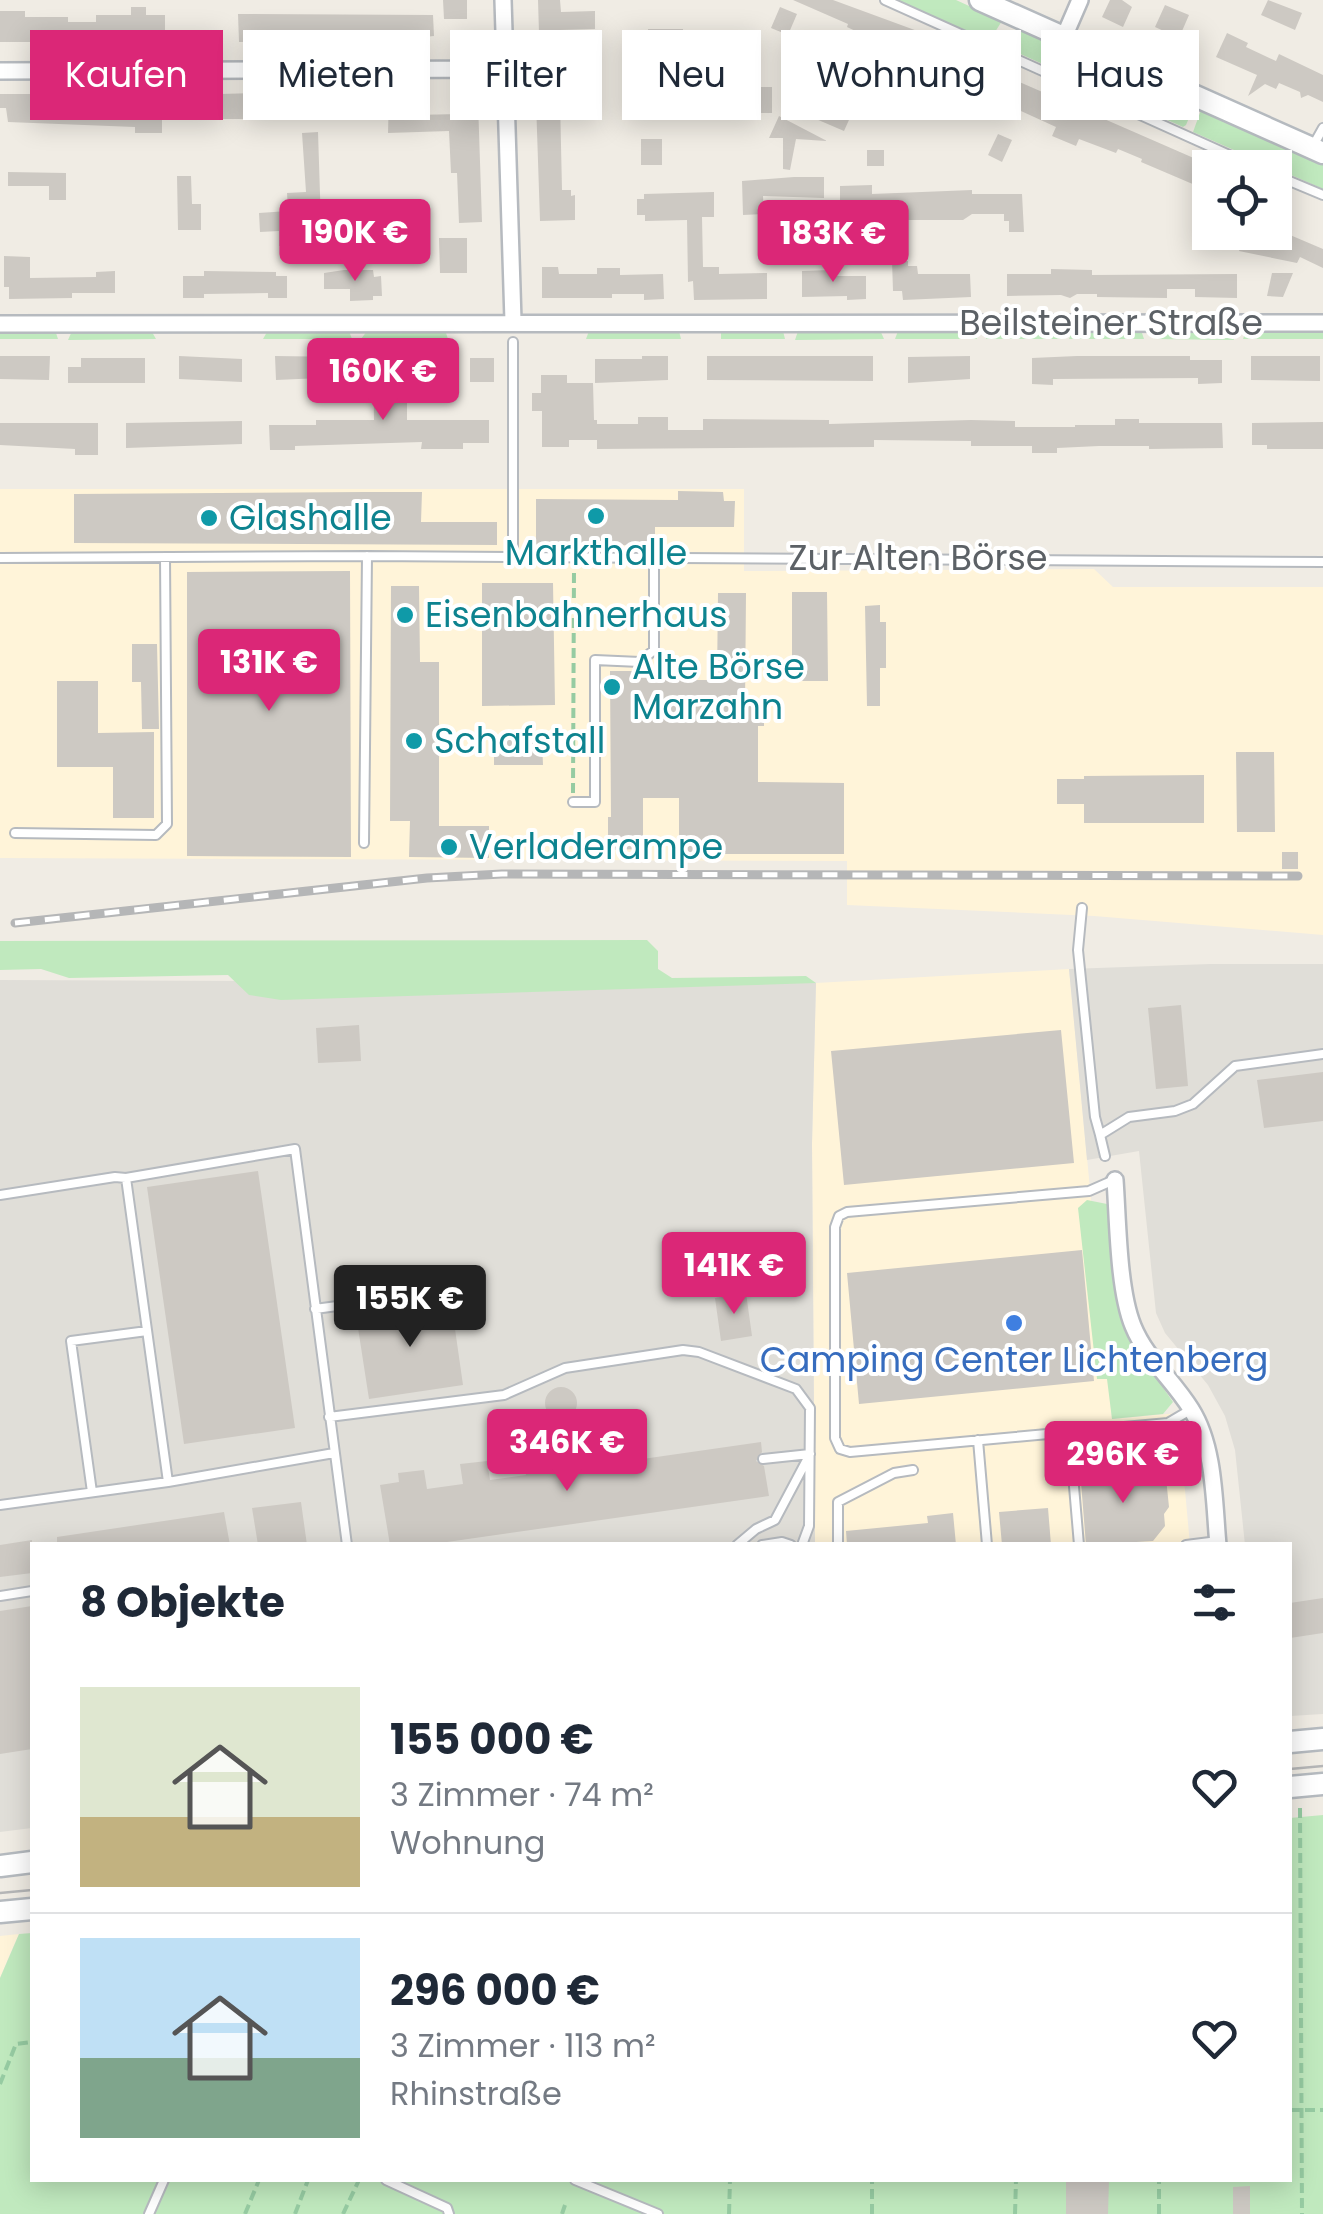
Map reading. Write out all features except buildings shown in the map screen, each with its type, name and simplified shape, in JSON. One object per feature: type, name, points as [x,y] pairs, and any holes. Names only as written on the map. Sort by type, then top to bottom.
[{"type":"street","points":[[503,0],[504,30]]},
{"type":"street","points":[[980,0],[1046,30]]},
{"type":"street","points":[[1067,30],[1080,0]]},
{"type":"street","points":[[0,70],[450,69]]},
{"type":"street","points":[[1199,98],[1318,151]]},
{"type":"street","points":[[507,120],[514,321]]},
{"type":"street","name":"Beilsteiner Straße","points":[[0,324],[1323,324]]},
{"type":"street","points":[[1115,1180],[1132,1324],[1145,1349],[1192,1409],[1207,1451],[1218,1542]]},
{"type":"street","points":[[1292,1742],[1323,1739]]},
{"type":"street","points":[[1292,1787],[1323,1784]]},
{"type":"street","points":[[0,1866],[30,1862]]},
{"type":"street","points":[[0,1912],[30,1909]]},
{"type":"lane","points":[[886,0],[1218,150]]},
{"type":"lane","points":[[1318,151],[1323,128]]},
{"type":"lane","points":[[1292,182],[1323,195]]},
{"type":"lane","points":[[512,557],[513,342]]},
{"type":"lane","points":[[364,843],[367,556]]},
{"type":"lane","name":"Zur Alten Börse","points":[[0,558],[367,556],[1323,562]]},
{"type":"lane","points":[[15,833],[156,835],[168,824],[164,557]]},
{"type":"lane","points":[[573,802],[595,802],[596,660],[640,662],[654,650],[654,558]]},
{"type":"lane","points":[[1082,908],[1078,950],[1095,1118],[1105,1156]]},
{"type":"lane","points":[[1100,1136],[1129,1117],[1175,1111],[1193,1104],[1235,1066],[1323,1054]]},
{"type":"lane","points":[[0,1195],[295,1149],[347,1542]]},
{"type":"lane","points":[[126,1178],[168,1482]]},
{"type":"lane","points":[[1115,1180],[1089,1191],[848,1212],[840,1216],[835,1227],[835,1438],[840,1448],[850,1452],[1168,1423],[1192,1409]]},
{"type":"lane","points":[[315,1310],[448,1291]]},
{"type":"lane","points":[[92,1492],[71,1341],[147,1330]]},
{"type":"lane","points":[[329,1417],[504,1395],[565,1368],[683,1350],[699,1352],[796,1388],[810,1408],[809,1526],[803,1542]]},
{"type":"lane","points":[[978,1440],[987,1542]]},
{"type":"lane","points":[[1078,1542],[1072,1463],[1207,1451]]},
{"type":"lane","points":[[0,1505],[168,1482],[334,1453]]},
{"type":"lane","points":[[763,1459],[810,1454]]},
{"type":"lane","points":[[741,1542],[775,1520],[810,1454]]},
{"type":"lane","points":[[838,1542],[838,1502],[894,1474],[913,1470]]},
{"type":"lane","points":[[0,1596],[30,1591]]},
{"type":"lane","points":[[148,2214],[163,2182]]},
{"type":"lane","points":[[390,2182],[448,2208],[449,2214]]},
{"type":"lane","points":[[580,2182],[658,2214]]},
{"type":"path","points":[[573,802],[574,558]]},
{"type":"path","points":[[1300,1808],[1302,2214]]},
{"type":"path","points":[[0,2084],[16,2044],[30,2042]]},
{"type":"path","points":[[1292,2110],[1323,2110]]},
{"type":"path","points":[[246,2214],[258,2182]]},
{"type":"path","points":[[295,2214],[307,2182]]},
{"type":"path","points":[[343,2214],[358,2182]]},
{"type":"path","points":[[729,2214],[730,2182]]},
{"type":"path","points":[[872,2182],[872,2214]]},
{"type":"path","points":[[1015,2214],[1016,2182]]},
{"type":"path","points":[[1159,2182],[1159,2214]]},
{"type":"path","points":[[562,2214],[565,2205]]},
{"type":"shaded area","points":[[0,489],[744,489],[744,571],[1094,569],[1113,587],[1323,587],[1323,935],[1094,916],[847,905],[847,861],[0,858]]},
{"type":"shaded area","points":[[1323,964],[1323,1714],[1292,1716],[1292,1542],[1245,1542],[1235,1450],[1225,1416],[1208,1385],[1165,1333],[1156,1313],[1139,1151],[1087,1160],[1069,969]]},
{"type":"shaded area","points":[[1069,969],[1112,1419],[1178,1413],[1190,1542],[815,1542],[812,1144],[816,983]]},
{"type":"shaded area","points":[[0,980],[816,983],[812,1144],[815,1542],[30,1542],[30,1828],[0,1832]]},
{"type":"shaded area","points":[[19,1934],[10,1954],[0,1978],[0,1936]]},
{"type":"green space","points":[[895,0],[956,0],[1002,21],[996,30],[964,30]]},
{"type":"green space","points":[[1017,27],[1041,38],[1041,63],[1021,54],[1021,30],[1016,30]]},
{"type":"green space","points":[[1201,110],[1290,150],[1234,150],[1193,132]]},
{"type":"green space","points":[[1167,120],[1188,120],[1183,127]]},
{"type":"green space","points":[[1292,151],[1323,165],[1323,189],[1292,175]]},
{"type":"green space","points":[[55,330],[58,339],[0,339],[0,331]]},
{"type":"green space","points":[[445,330],[448,339],[361,339],[367,331]]},
{"type":"green space","points":[[880,330],[884,339],[795,340],[798,331]]},
{"type":"green space","points":[[1058,330],[1061,339],[986,339],[989,331]]},
{"type":"green space","points":[[1141,330],[1144,339],[1069,339],[1072,332]]},
{"type":"green space","points":[[72,331],[152,332],[156,339],[68,340]]},
{"type":"green space","points":[[349,331],[352,339],[263,339],[267,332]]},
{"type":"green space","points":[[589,331],[679,331],[681,339],[586,339]]},
{"type":"green space","points":[[721,331],[783,331],[785,339],[721,339]]},
{"type":"green space","points":[[898,331],[974,331],[977,339],[895,339]]},
{"type":"green space","points":[[1157,331],[1231,331],[1234,340],[1154,339]]},
{"type":"green space","points":[[1246,331],[1323,331],[1323,339],[1243,339]]},
{"type":"green space","points":[[647,940],[658,951],[658,969],[672,978],[806,976],[816,983],[281,1000],[249,995],[228,975],[69,978],[41,969],[0,970],[0,941]]},
{"type":"green space","points":[[1087,1200],[1107,1204],[1120,1317],[1135,1347],[1173,1402],[1163,1414],[1112,1419],[1107,1379],[1097,1379],[1078,1208]]},
{"type":"green space","points":[[1323,1815],[1323,2214],[0,2214],[0,1978],[19,1934],[30,1933],[30,2182],[1292,2182],[1292,1818]]},
{"type":"tram line","points":[[1292,1769],[1323,1766]]},
{"type":"tram line","points":[[0,1893],[30,1890]]},
{"type":"railway","points":[[15,923],[427,878],[502,874],[1298,876]]},
{"type":"place","name":"Markthalle","points":[[596,516]]},
{"type":"place","name":"Glashalle","points":[[209,518]]},
{"type":"place","name":"Eisenbahnerhaus","points":[[405,615]]},
{"type":"place","name":"Alte Börse Marzahn","points":[[612,687]]},
{"type":"place","name":"Schafstall","points":[[414,741]]},
{"type":"place","name":"Verladerampe","points":[[449,847]]},
{"type":"place","name":"Camping Center Lichtenberg","points":[[1014,1323]]}]
